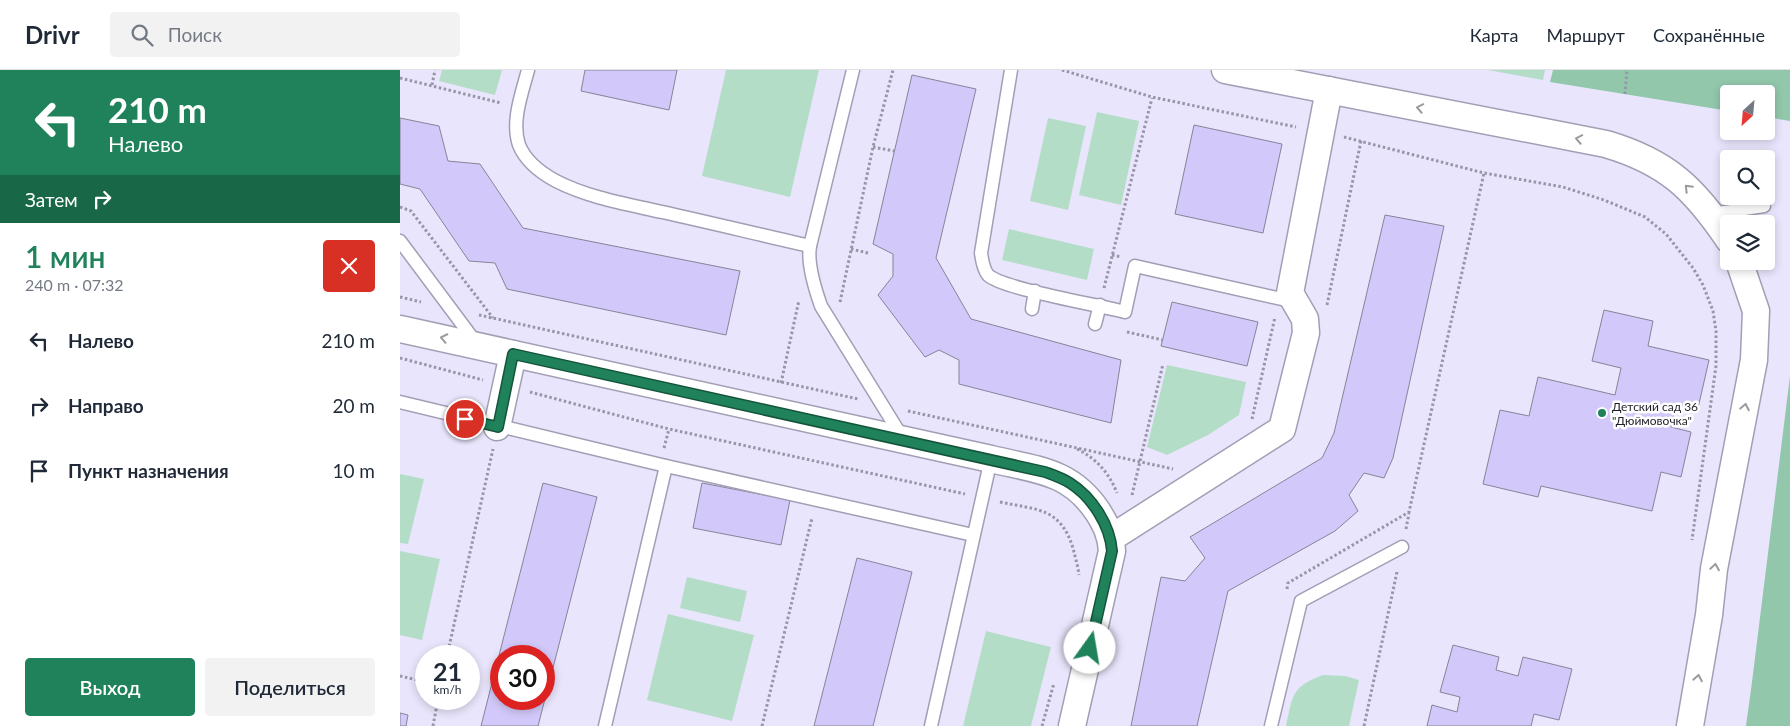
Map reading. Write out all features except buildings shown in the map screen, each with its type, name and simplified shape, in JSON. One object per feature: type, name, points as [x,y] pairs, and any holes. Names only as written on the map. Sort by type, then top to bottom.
[{"type":"street","points":[[1224,70],[1597,142],[1627,150],[1676,177],[1712,214],[1720,226]]},
{"type":"street","points":[[1111,538],[1282,429],[1306,333],[1304,319],[1287,300],[1290,293],[1329,90]]},
{"type":"street","points":[[1690,726],[1709,615],[1714,569],[1754,360],[1756,311],[1742,270]]},
{"type":"street","points":[[400,329],[991,459],[1045,472],[1072,484],[1089,499],[1105,523],[1111,538],[1112,551],[1072,726]]},
{"type":"street","points":[[498,427],[513,354]]},
{"type":"lane","points":[[528,70],[516,119],[517,130],[519,144],[524,153],[540,171],[574,189],[623,203],[810,246]]},
{"type":"lane","points":[[852,70],[809,255],[821,306],[903,439]]},
{"type":"lane","points":[[1011,70],[981,253],[986,274],[994,279],[1020,288],[1124,312],[1135,266],[1287,300]]},
{"type":"lane","points":[[1712,214],[1764,206]]},
{"type":"lane","points":[[400,241],[479,346]]},
{"type":"lane","points":[[1032,309],[1035,291]]},
{"type":"lane","points":[[1096,324],[1100,305]]},
{"type":"lane","points":[[400,402],[666,466],[973,535]]},
{"type":"lane","points":[[931,726],[991,459]]},
{"type":"lane","points":[[605,726],[666,466]]},
{"type":"lane","points":[[1271,726],[1301,601],[1402,547]]},
{"type":"path","points":[[432,85],[435,70]]},
{"type":"path","points":[[839,306],[873,147],[894,70]]},
{"type":"path","points":[[1062,70],[1152,98],[1321,132],[1484,173],[1563,187],[1604,200],[1645,217],[1666,234],[1693,268],[1713,311],[1716,331],[1716,366],[1690,549]]},
{"type":"path","points":[[1625,94],[1628,70]]},
{"type":"path","points":[[400,78],[506,104]]},
{"type":"path","points":[[1100,305],[1152,98]]},
{"type":"path","points":[[873,147],[894,151]]},
{"type":"path","points":[[1364,726],[1484,173]]},
{"type":"path","points":[[400,207],[411,211],[493,318]]},
{"type":"path","points":[[852,249],[868,253]]},
{"type":"path","points":[[400,297],[1177,470]]},
{"type":"path","points":[[1252,420],[1287,300]]},
{"type":"path","points":[[1096,324],[1163,340]]},
{"type":"path","points":[[400,358],[669,429],[1042,511],[1055,517],[1068,533],[1079,570],[1079,577]]},
{"type":"path","points":[[1140,461],[1163,364]]},
{"type":"path","points":[[449,645],[498,427]]},
{"type":"path","points":[[1072,446],[1092,458],[1106,470],[1120,499]]},
{"type":"path","points":[[762,726],[816,500]]},
{"type":"path","points":[[1286,592],[1288,583],[1409,512]]},
{"type":"path","points":[[400,676],[415,679]]},
{"type":"path","points":[[1042,726],[1055,679]]},
{"type":"path","points":[[433,726],[436,710]]},
{"type":"green space","points":[[442,70],[502,70],[495,95],[439,81]]},
{"type":"green space","points":[[726,70],[819,70],[790,197],[702,176]]},
{"type":"green space","points":[[1488,70],[1545,70],[1543,80]]},
{"type":"green space","points":[[1553,70],[1790,70],[1790,121],[1775,118],[1775,85],[1720,85],[1720,110],[1550,82]]},
{"type":"green space","points":[[1097,112],[1139,121],[1121,205],[1079,195]]},
{"type":"green space","points":[[1048,118],[1086,126],[1068,210],[1030,201]]},
{"type":"green space","points":[[1009,229],[1094,249],[1087,280],[1002,260]]},
{"type":"green space","points":[[1167,365],[1246,382],[1239,415],[1208,435],[1167,455],[1147,447]]},
{"type":"green space","points":[[1790,376],[1790,726],[1746,726],[1752,682]]},
{"type":"green space","points":[[400,474],[424,479],[408,544],[400,543]]},
{"type":"green space","points":[[400,551],[440,559],[422,640],[400,635]]},
{"type":"green space","points":[[687,577],[747,591],[740,622],[680,608]]},
{"type":"green space","points":[[668,614],[754,635],[732,721],[647,700]]},
{"type":"green space","points":[[986,631],[1051,647],[1031,726],[963,726]]},
{"type":"green space","points":[[1323,675],[1345,676],[1359,680],[1349,726],[1286,726],[1295,693],[1305,684]]},
{"type":"place","name":"Детский сад 36 \"Дюймовочка\"","points":[[1602,413]]},
{"type":"route","points":[[465,419],[498,427],[513,354],[1045,472],[1064,479],[1089,499],[1105,523],[1111,538],[1112,551],[1090,648]]}]
